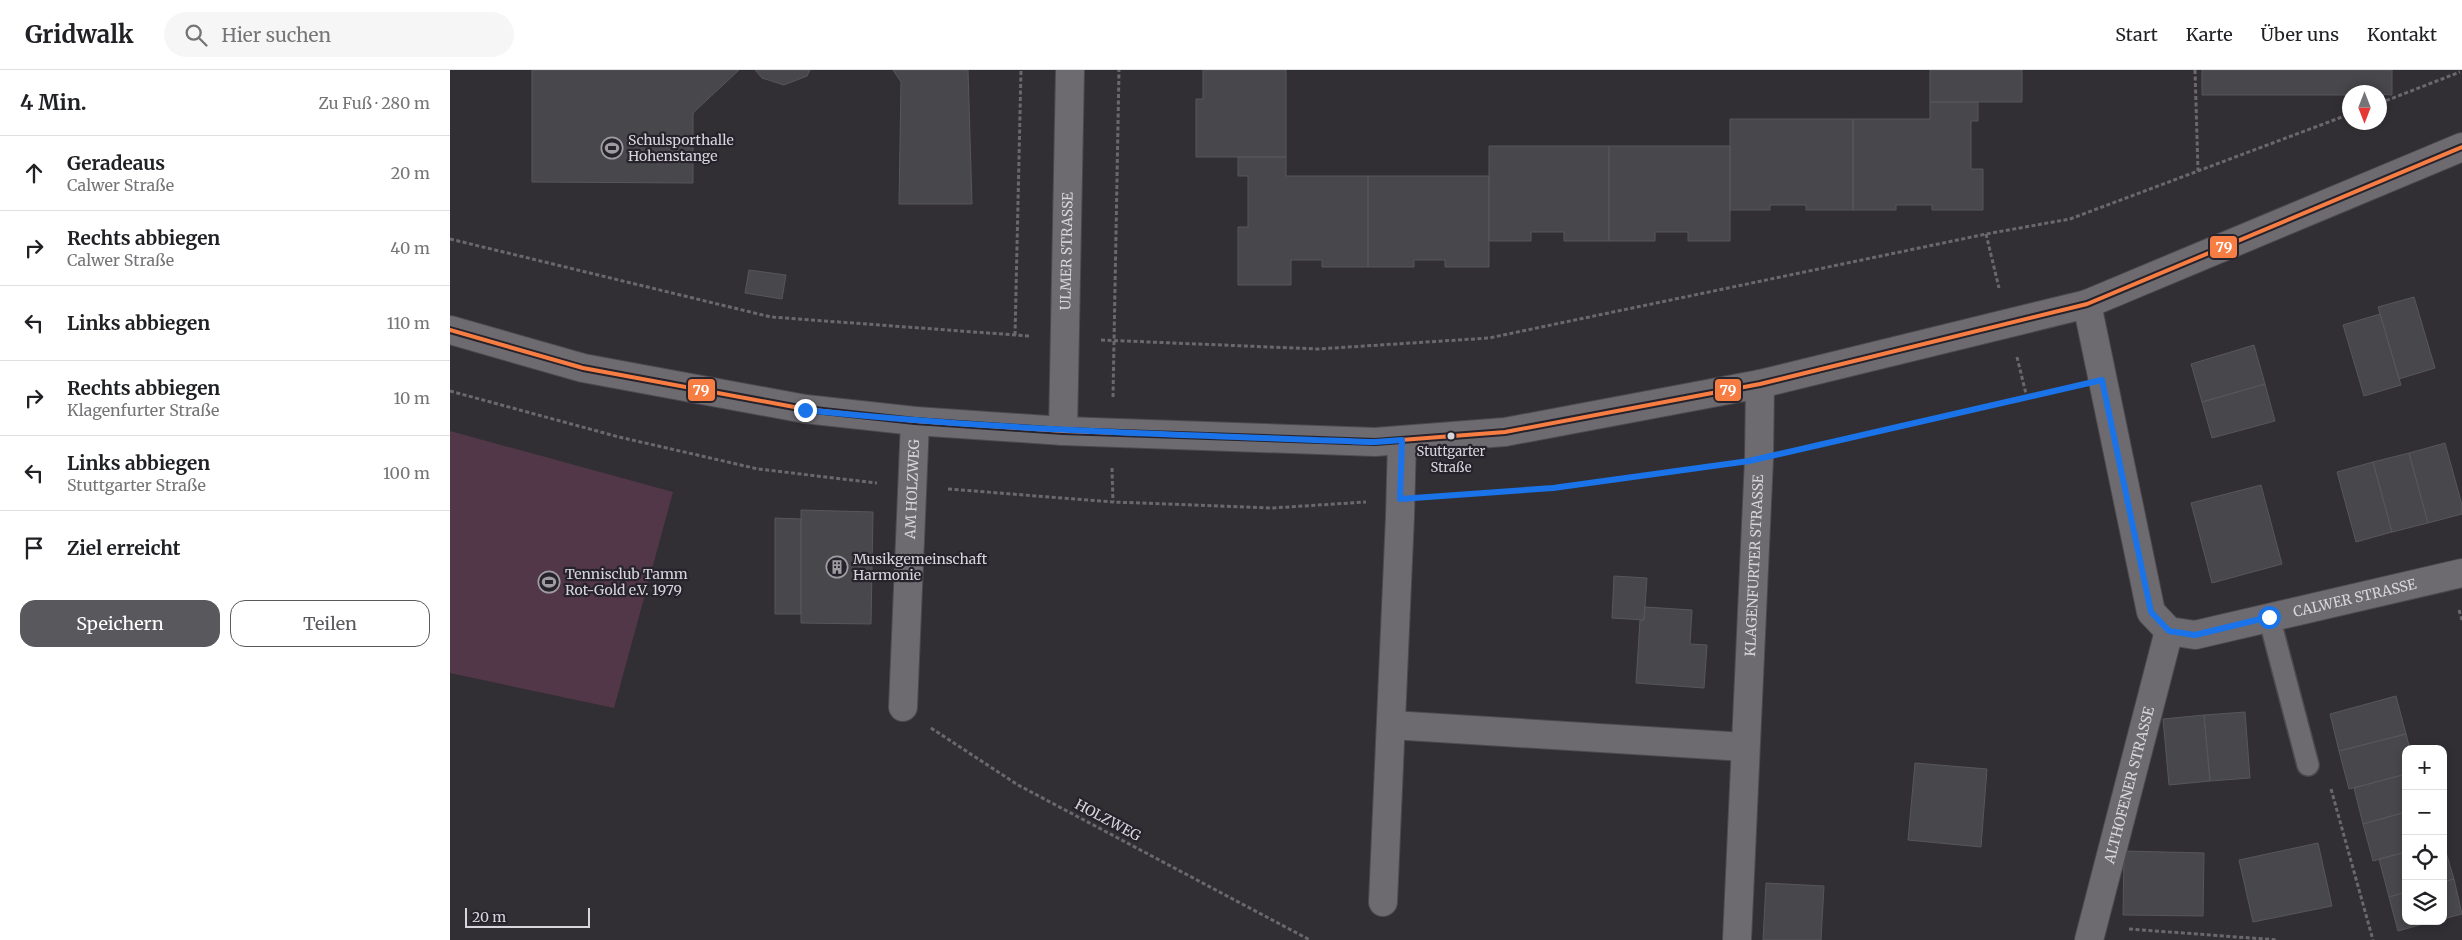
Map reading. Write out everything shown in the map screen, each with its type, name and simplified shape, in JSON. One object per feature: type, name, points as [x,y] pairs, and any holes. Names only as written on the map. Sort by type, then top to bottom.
[{"type":"street","name":"ULMER STRASSE","points":[[1063,431],[1070,70]]},
{"type":"street","points":[[450,330],[583,368],[805,410],[914,421],[1063,431],[1375,442],[1505,432],[1760,384],[2087,304],[2462,147]]},
{"type":"street","points":[[2087,304],[2151,612],[2169,631]]},
{"type":"street","name":"KLAGENFURTER STRASSE","points":[[1736,940],[1759,459],[1760,384]]},
{"type":"street","name":"AM HOLZWEG","points":[[903,707],[914,421]]},
{"type":"street","points":[[1383,902],[1402,440]]},
{"type":"street","name":"CALWER STRASSE","points":[[2169,631],[2195,635],[2462,573]]},
{"type":"street","name":"ALTHOFENER STRASSE","points":[[2091,933],[2169,631]]},
{"type":"street","points":[[1391,725],[1745,747]]},
{"type":"lane","points":[[2269,617],[2308,765]]},
{"type":"path","points":[[1015,335],[1021,70]]},
{"type":"path","points":[[1115,341],[1119,70]]},
{"type":"path","points":[[2195,70],[2198,171]]},
{"type":"path","points":[[2387,100],[2461,71]]},
{"type":"path","points":[[450,239],[771,317],[1115,341],[1318,349],[1489,338],[1986,234],[2070,219],[2342,117]]},
{"type":"path","points":[[450,392],[619,437],[758,468],[910,487],[1113,502],[1272,508],[1553,488],[1759,459],[2102,380]]},
{"type":"path","name":"HOLZWEG","points":[[903,707],[1018,786],[1310,940]]},
{"type":"path","points":[[2308,765],[2323,761],[2373,940]]},
{"type":"path","points":[[2091,933],[2278,940]]},
{"type":"shaded area","name":"Tennisclub Tamm Rot-Gold e.V. 1979","points":[[450,431],[673,492],[614,708],[450,673]]},
{"type":"building","name":"Schulsporthalle Hohenstange","points":[[532,70],[739,70],[693,113],[693,183],[532,182]]},
{"type":"building","points":[[755,70],[810,70],[807,76],[784,85],[762,78]]},
{"type":"building","points":[[893,70],[968,70],[972,204],[899,204],[901,82]]},
{"type":"building","points":[[1203,70],[1286,70],[1286,157],[1196,157],[1196,99],[1203,99]]},
{"type":"building","points":[[1930,70],[2022,70],[2022,102],[1930,102]]},
{"type":"building","points":[[2202,70],[2392,70],[2392,95],[2387,95],[2387,85],[2342,85],[2342,95],[2202,95]]},
{"type":"building","points":[[1930,102],[1978,102],[1978,121],[1971,121],[1971,169],[1983,169],[1983,210],[1932,210],[1932,205],[1896,205],[1896,210],[1853,210],[1853,119],[1930,119]]},
{"type":"building","points":[[1730,119],[1853,119],[1853,210],[1806,210],[1806,205],[1770,205],[1770,210],[1730,210]]},
{"type":"building","points":[[1489,146],[1609,146],[1609,241],[1564,241],[1564,232],[1531,232],[1531,241],[1489,241]]},
{"type":"building","points":[[1609,146],[1730,146],[1730,241],[1688,241],[1688,232],[1655,232],[1655,241],[1609,241]]},
{"type":"building","points":[[1238,157],[1286,157],[1286,176],[1368,176],[1368,267],[1322,267],[1322,260],[1291,260],[1291,285],[1238,285],[1238,227],[1248,227],[1248,176],[1238,176]]},
{"type":"building","points":[[1368,176],[1489,176],[1489,267],[1445,267],[1445,260],[1414,260],[1414,267],[1368,267]]},
{"type":"building","points":[[749,270],[786,275],[782,299],[745,293]]},
{"type":"building","points":[[2414,297],[2435,368],[2399,379],[2378,307]]},
{"type":"building","points":[[2380,314],[2401,385],[2364,396],[2343,325]]},
{"type":"building","points":[[2254,345],[2265,384],[2202,402],[2191,364]]},
{"type":"building","points":[[2265,384],[2275,421],[2212,438],[2202,402]]},
{"type":"building","points":[[2445,443],[2462,505],[2462,514],[2428,523],[2409,453]]},
{"type":"building","points":[[2409,453],[2428,523],[2392,532],[2373,462]]},
{"type":"building","points":[[2373,462],[2392,532],[2356,542],[2337,472]]},
{"type":"building","points":[[2261,485],[2282,564],[2212,583],[2191,503]]},
{"type":"building","name":"Musikgemeinschaft Harmonie","points":[[801,510],[873,512],[871,624],[801,623]]},
{"type":"building","points":[[775,518],[801,519],[801,614],[775,614]]},
{"type":"building","points":[[1614,576],[1647,578],[1644,620],[1612,618]]},
{"type":"building","points":[[1645,607],[1692,610],[1690,644],[1707,645],[1704,688],[1636,683],[1640,620],[1644,620]]},
{"type":"building","points":[[2396,696],[2406,734],[2339,751],[2330,714]]},
{"type":"building","points":[[2245,712],[2250,778],[2210,781],[2204,715]]},
{"type":"building","points":[[2204,715],[2210,781],[2169,785],[2163,719]]},
{"type":"building","points":[[2406,734],[2409,745],[2402,745],[2402,775],[2349,789],[2339,751]]},
{"type":"building","points":[[1915,763],[1987,769],[1981,847],[1908,840]]},
{"type":"building","points":[[2402,775],[2402,813],[2363,824],[2354,788]]},
{"type":"building","points":[[2402,813],[2402,853],[2373,861],[2363,824]]},
{"type":"building","points":[[2318,843],[2332,906],[2253,922],[2239,860]]},
{"type":"building","points":[[2124,851],[2204,853],[2203,916],[2123,915]]},
{"type":"building","points":[[2402,853],[2402,893],[2389,897],[2379,859]]},
{"type":"building","points":[[2447,855],[2454,879],[2447,881]]},
{"type":"building","points":[[2454,879],[2462,914],[2447,918],[2447,881]]},
{"type":"building","points":[[1766,883],[1824,886],[1821,940],[1763,940]]},
{"type":"building","points":[[2402,893],[2402,925],[2420,925],[2398,931],[2389,897]]},
{"type":"transit line","name":"79","points":[[450,330],[583,368],[805,409],[915,421],[1063,431],[1375,442],[1505,432],[1760,384],[2087,304],[2462,147]]},
{"type":"place","name":"Schulsporthalle Hohenstange","points":[[612,148]]},
{"type":"place","name":"Stuttgarter Straße","points":[[1451,436]]},
{"type":"place","name":"Musikgemeinschaft Harmonie","points":[[837,567]]},
{"type":"place","name":"Tennisclub Tamm Rot-Gold e.V. 1979","points":[[549,582]]},
{"type":"route","points":[[805,410],[914,421],[1063,431],[1375,442],[1402,440],[1400,499],[1553,488],[1749,461],[2102,380],[2151,612],[2169,631],[2195,635],[2269,617]]}]
